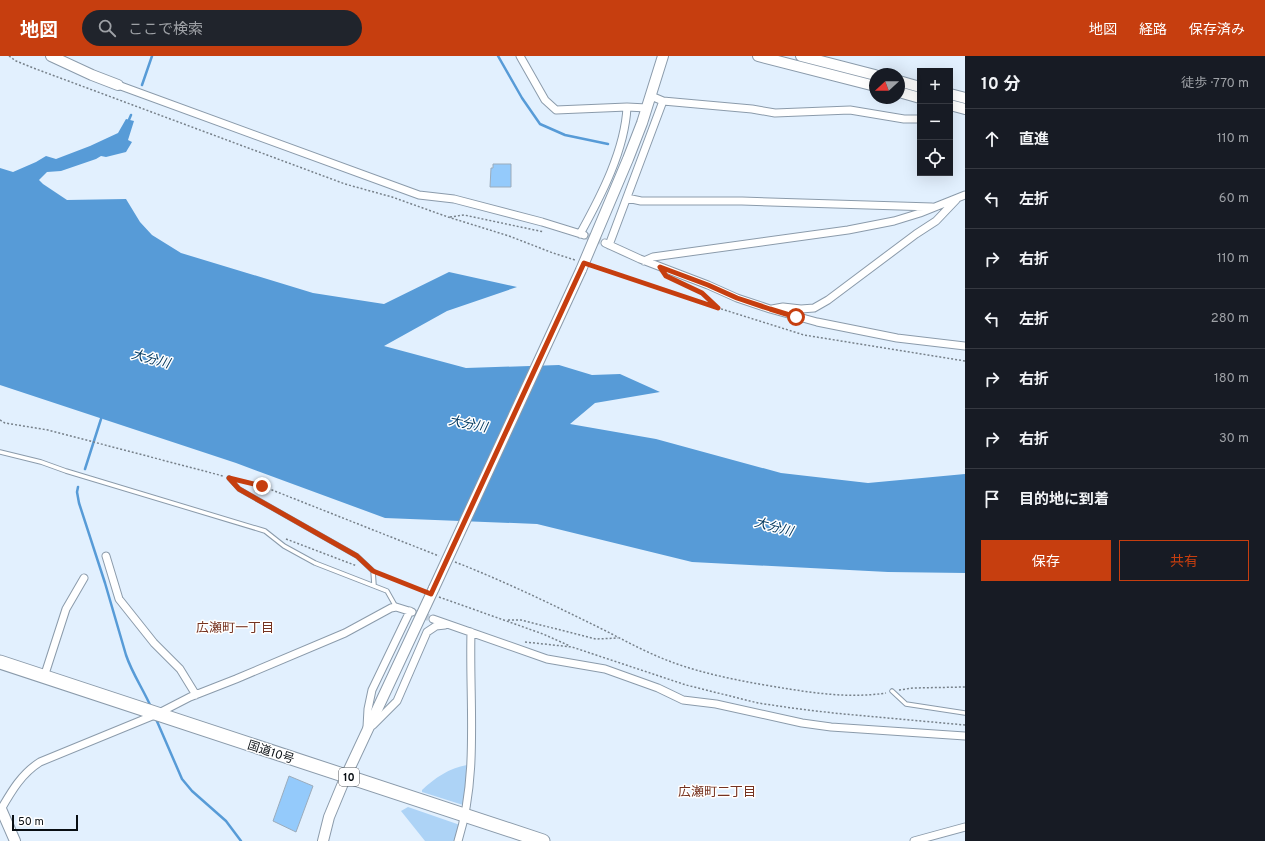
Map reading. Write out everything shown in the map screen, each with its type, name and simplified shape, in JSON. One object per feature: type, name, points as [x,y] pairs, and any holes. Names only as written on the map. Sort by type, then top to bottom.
[{"type":"highway","name":"国道10号","points":[[0,662],[152,714],[543,841]]},
{"type":"street","points":[[51,56],[92,75],[419,195],[454,199],[582,234],[608,177],[620,145],[626,123],[627,107]]},
{"type":"street","points":[[520,56],[545,100],[556,110],[627,107],[647,108]]},
{"type":"street","points":[[323,841],[332,808],[346,776],[583,266],[628,159],[647,108],[663,56]]},
{"type":"street","points":[[758,56],[869,84]]},
{"type":"street","points":[[801,56],[827,59],[869,73]]},
{"type":"street","points":[[822,72],[827,59]]},
{"type":"street","points":[[905,83],[917,86]]},
{"type":"street","points":[[905,94],[917,97]]},
{"type":"street","points":[[953,95],[965,98]]},
{"type":"street","points":[[651,96],[663,101],[744,108],[776,113],[796,114],[850,110],[904,119],[917,119]]},
{"type":"street","points":[[663,101],[627,198],[607,244],[644,261],[708,285],[737,298],[770,309],[817,322],[897,338],[965,346]]},
{"type":"street","points":[[953,106],[965,109]]},
{"type":"street","points":[[644,261],[653,258],[848,230],[894,221],[936,207],[962,196]]},
{"type":"street","points":[[770,309],[783,307],[801,309],[814,308],[828,300],[916,234],[936,221],[962,196]]},
{"type":"street","points":[[627,198],[641,201],[742,201],[936,207]]},
{"type":"street","points":[[106,556],[119,599],[154,643],[180,669],[196,695]]},
{"type":"street","points":[[44,677],[66,609],[84,578]]},
{"type":"street","points":[[15,841],[0,810],[16,785],[24,775],[35,766],[196,695],[236,680],[345,633],[391,608],[396,607],[411,611],[372,690],[368,709],[366,732]]},
{"type":"street","points":[[433,619],[547,658],[605,669],[658,688],[683,700],[716,704],[802,723],[830,727],[965,736]]},
{"type":"street","points":[[366,732],[397,701],[427,632],[436,626],[451,626]]},
{"type":"street","points":[[458,841],[465,815],[469,791],[471,743],[471,632]]},
{"type":"street","points":[[914,841],[965,827]]},
{"type":"lane","points":[[0,452],[41,462],[66,471],[265,531],[284,546],[309,560],[387,591],[396,607]]},
{"type":"lane","points":[[229,478],[239,489],[357,556],[373,571],[374,585]]},
{"type":"lane","points":[[892,691],[906,704],[965,713]]},
{"type":"path","points":[[10,56],[16,61],[36,69],[345,184],[392,197],[448,217],[509,236],[583,266],[804,335],[965,360]]},
{"type":"path","points":[[448,217],[464,215],[550,233]]},
{"type":"path","points":[[690,287],[702,293],[718,308]]},
{"type":"path","points":[[0,420],[5,423],[48,430],[88,440],[262,486],[443,557]]},
{"type":"path","points":[[286,539],[433,591],[543,634],[572,647],[686,685],[758,703],[792,708],[965,725]]},
{"type":"path","points":[[450,560],[486,574],[668,661],[686,667],[743,681],[812,693],[845,696],[870,695],[913,688],[965,687]]},
{"type":"path","points":[[506,620],[521,620],[596,639],[620,638]]},
{"type":"path","points":[[520,642],[572,647]]},
{"type":"shaded area","points":[[467,765],[467,778],[463,805],[422,792],[422,790],[443,774],[454,768]]},
{"type":"shaded area","points":[[408,807],[460,825],[456,841],[425,841],[401,811]]},
{"type":"water","name":"大分川","points":[[126,119],[134,121],[128,140],[132,142],[126,152],[106,157],[101,156],[61,171],[47,172],[39,180],[67,200],[126,199],[140,222],[152,235],[181,253],[313,293],[384,304],[449,272],[517,287],[447,311],[384,346],[466,368],[559,365],[592,375],[620,374],[660,392],[595,403],[570,424],[656,439],[781,473],[868,483],[965,474],[965,573],[888,572],[692,562],[537,524],[385,518],[236,463],[0,385],[0,168],[13,172],[46,156],[56,159],[90,146],[118,133]]},
{"type":"building","points":[[493,164],[511,164],[511,187],[490,187],[491,168],[493,168]]},
{"type":"building","points":[[289,776],[313,786],[296,832],[273,821]]},
{"type":"waterway","points":[[142,85],[152,56]]},
{"type":"waterway","points":[[498,56],[522,98],[540,124],[565,135],[608,144]]},
{"type":"waterway","points":[[128,122],[131,115]]},
{"type":"waterway","points":[[85,469],[101,419]]},
{"type":"waterway","points":[[78,487],[77,492],[79,503],[105,583],[126,655],[151,707]]},
{"type":"waterway","points":[[156,719],[182,779],[192,791],[226,821],[241,841]]},
{"type":"tunnel","points":[[584,235],[605,243]]},
{"type":"tunnel","points":[[412,612],[433,619]]},
{"type":"district","name":"広瀬町一丁目","points":[[235,627]]},
{"type":"district","name":"広瀬町二丁目","points":[[717,791]]},
{"type":"route","points":[[262,486],[229,478],[239,489],[357,556],[373,571],[431,594],[584,263],[718,308],[702,293],[666,276],[660,267],[708,285],[737,298],[796,317]]}]
